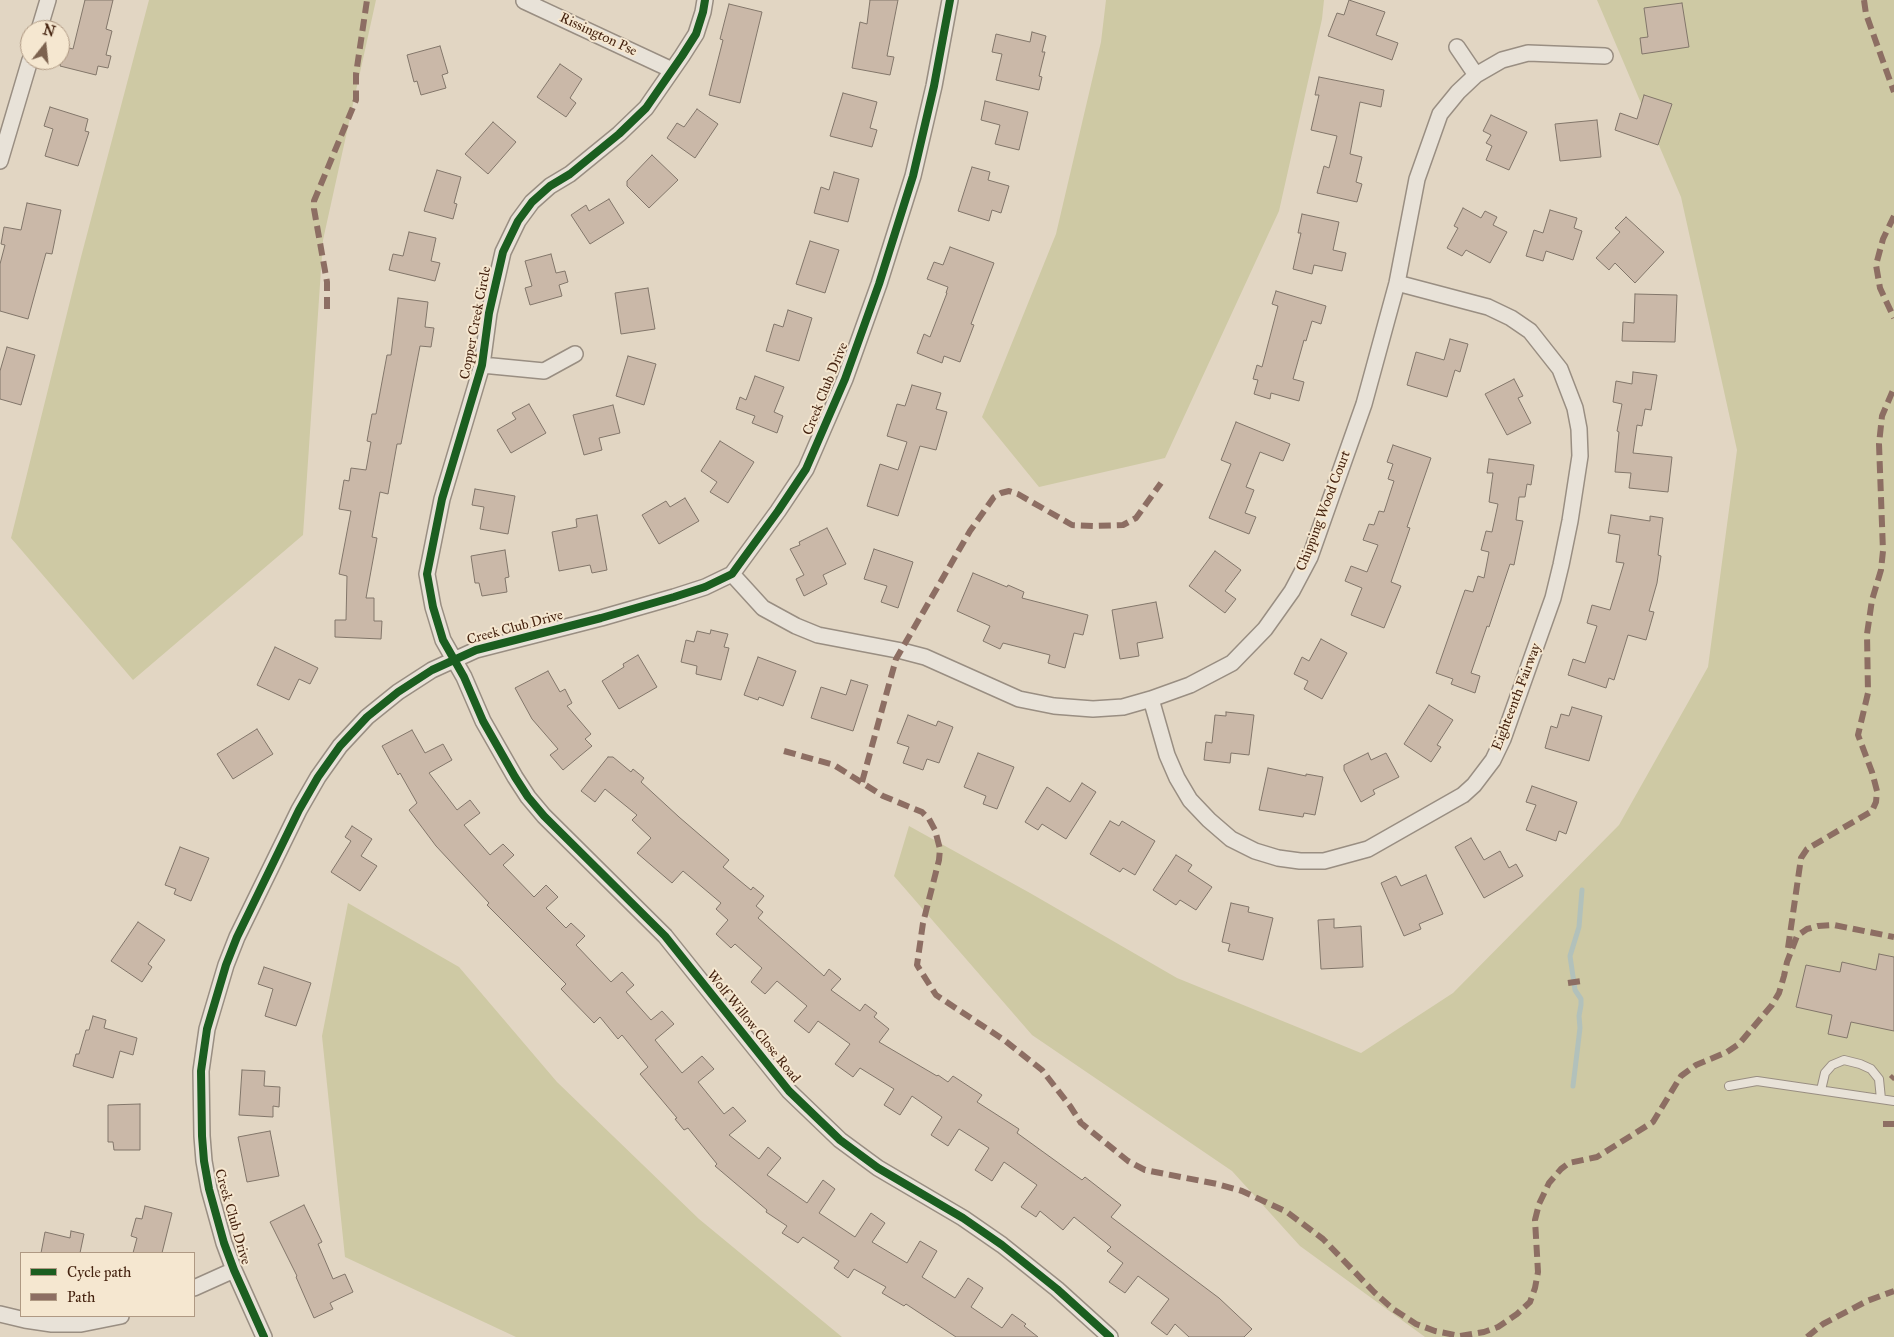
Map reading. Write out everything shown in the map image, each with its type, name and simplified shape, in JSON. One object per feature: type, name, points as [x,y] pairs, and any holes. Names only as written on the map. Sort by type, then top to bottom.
[{"type":"street","points":[[42,20],[48,0]]},
{"type":"street","name":"Copper Creek Circle","points":[[454,658],[443,640],[433,608],[427,574],[442,499],[482,365],[488,313],[503,252],[518,221],[532,202],[550,186],[570,174],[619,134],[646,108],[696,34],[705,0]]},
{"type":"street","name":"Creek Club Drive","points":[[264,1337],[234,1270],[224,1243],[209,1189],[204,1161],[200,1112],[201,1071],[207,1029],[226,965],[237,938],[299,810],[318,777],[340,746],[367,717],[398,692],[454,658],[476,650],[674,597],[705,587],[732,574],[806,469],[845,379],[879,284],[913,176],[934,86],[950,0]]},
{"type":"street","name":"Rissington Pse","points":[[524,1],[672,70]]},
{"type":"street","points":[[1457,47],[1476,75]]},
{"type":"street","name":"Chipping Wood Court","points":[[732,574],[763,608],[818,636],[902,651],[924,657],[1018,699],[1054,706],[1093,710],[1123,707],[1190,685],[1232,662],[1265,629],[1292,591],[1310,557],[1364,404],[1397,283],[1417,179],[1440,114],[1458,92],[1476,75],[1502,60],[1528,53],[1605,56]]},
{"type":"street","points":[[0,161],[27,70]]},
{"type":"street","name":"Eighteenth Fairway","points":[[1151,699],[1168,755],[1177,778],[1190,800],[1208,820],[1231,839],[1255,851],[1278,858],[1300,861],[1324,860],[1368,849],[1464,795],[1493,760],[1503,739],[1554,598],[1570,521],[1580,456],[1580,429],[1575,408],[1560,369],[1524,326],[1488,307],[1397,283]]},
{"type":"street","points":[[482,365],[544,371],[575,354]]},
{"type":"street","name":"Wolf Willow Close Road","points":[[454,658],[498,749],[528,797],[544,816],[664,936],[789,1091],[840,1140],[878,1168],[963,1218],[1002,1245],[1058,1289],[1110,1337]]},
{"type":"street","points":[[195,1288],[234,1270]]},
{"type":"street","points":[[0,1314],[52,1324],[81,1324],[115,1317]]},
{"type":"lane","points":[[1821,1090],[1825,1074],[1832,1065],[1844,1060],[1871,1069],[1879,1079],[1881,1099]]},
{"type":"lane","points":[[1729,1086],[1757,1081],[1894,1101]]},
{"type":"shaded area","points":[[149,0],[376,0],[323,240],[303,535],[133,680],[11,538],[81,257]]},
{"type":"shaded area","points":[[1106,0],[1324,0],[1322,19],[1279,211],[1165,458],[1039,487],[982,417],[1056,234],[1101,42]]},
{"type":"shaded area","points":[[1597,0],[1894,0],[1894,1337],[1425,1337],[1300,1246],[1232,1171],[1032,1035],[894,876],[909,826],[1177,978],[1361,1053],[1453,993],[1619,825],[1708,667],[1737,450],[1681,197]]},
{"type":"shaded area","points":[[348,903],[459,967],[557,1082],[699,1219],[842,1337],[516,1337],[345,1257],[322,1036]]},
{"type":"building","points":[[85,0],[113,0],[106,29],[112,31],[106,55],[111,56],[108,68],[98,66],[96,75],[70,68],[70,48],[73,49]]},
{"type":"building","points":[[870,0],[898,0],[887,56],[894,57],[890,75],[852,68],[860,22],[867,24]]},
{"type":"building","points":[[1349,0],[1385,12],[1376,35],[1398,43],[1392,60],[1328,36],[1337,13],[1344,15]]},
{"type":"building","points":[[1682,3],[1689,47],[1642,54],[1640,38],[1648,37],[1644,8]]},
{"type":"building","points":[[729,4],[762,12],[740,103],[709,95],[723,40],[720,39]]},
{"type":"building","points":[[1032,32],[1046,36],[1042,52],[1045,52],[1039,76],[1042,77],[1039,90],[996,80],[1002,54],[992,52],[996,34],[1030,42]]},
{"type":"building","points":[[440,46],[448,73],[442,75],[446,88],[421,95],[417,81],[414,82],[407,55]]},
{"type":"building","points":[[560,64],[582,79],[570,98],[576,103],[566,117],[537,97]]},
{"type":"building","points":[[1319,77],[1384,90],[1381,107],[1360,102],[1350,154],[1362,157],[1356,182],[1362,184],[1357,202],[1317,193],[1324,166],[1329,168],[1337,136],[1311,130],[1319,95],[1315,95]]},
{"type":"building","points":[[843,93],[877,102],[870,128],[877,130],[872,147],[830,136]]},
{"type":"building","points":[[1644,95],[1672,104],[1658,145],[1615,130],[1620,113],[1637,119]]},
{"type":"building","points":[[985,101],[1028,112],[1019,150],[995,144],[1000,125],[981,120]]},
{"type":"building","points":[[50,107],[88,119],[85,131],[89,132],[78,166],[45,156],[53,129],[44,126]]},
{"type":"building","points":[[697,109],[718,124],[695,158],[667,138],[677,123],[684,127]]},
{"type":"building","points":[[1491,115],[1527,132],[1509,170],[1486,160],[1492,146],[1486,143],[1491,135],[1483,131]]},
{"type":"building","points":[[1597,120],[1601,157],[1560,161],[1555,124]]},
{"type":"building","points":[[493,122],[516,142],[488,174],[465,154]]},
{"type":"building","points":[[652,155],[678,180],[649,208],[627,186],[627,181]]},
{"type":"building","points":[[972,167],[990,172],[988,180],[1009,186],[1001,213],[992,210],[989,221],[958,211]]},
{"type":"building","points":[[437,170],[461,177],[454,203],[457,204],[453,219],[424,211]]},
{"type":"building","points":[[834,172],[859,179],[848,222],[814,213],[821,187],[829,190]]},
{"type":"building","points":[[609,199],[624,223],[590,244],[571,215],[586,205],[589,211]]},
{"type":"building","points":[[27,203],[61,210],[52,254],[46,253],[28,319],[0,311],[0,264],[5,245],[1,244],[4,227],[21,230]]},
{"type":"building","points":[[1463,208],[1481,218],[1485,211],[1497,217],[1493,225],[1507,232],[1490,263],[1466,250],[1462,256],[1447,248],[1458,228],[1454,226]]},
{"type":"building","points":[[1550,210],[1577,218],[1574,228],[1582,231],[1573,260],[1546,251],[1543,261],[1526,256],[1534,230],[1543,233]]},
{"type":"building","points":[[1302,214],[1339,222],[1333,250],[1346,253],[1342,271],[1314,265],[1312,274],[1293,269],[1301,233],[1298,233]]},
{"type":"building","points":[[1626,217],[1664,252],[1635,283],[1615,263],[1609,270],[1596,258],[1620,232],[1615,228]]},
{"type":"building","points":[[409,232],[436,238],[431,261],[440,263],[435,281],[389,270],[393,254],[403,256]]},
{"type":"building","points":[[810,241],[839,250],[825,293],[796,284]]},
{"type":"building","points":[[950,247],[994,263],[971,324],[974,325],[960,362],[944,356],[942,363],[917,353],[924,334],[930,337],[948,287],[927,279],[934,262],[943,265]]},
{"type":"building","points":[[551,254],[556,273],[565,271],[568,282],[559,285],[562,296],[530,305],[525,288],[532,286],[525,261]]},
{"type":"building","points":[[648,288],[655,329],[621,334],[615,293]]},
{"type":"building","points":[[1276,291],[1326,306],[1321,324],[1312,321],[1306,341],[1304,340],[1293,379],[1304,382],[1299,401],[1271,393],[1270,399],[1254,394],[1258,380],[1253,379],[1257,365],[1262,367],[1278,306],[1272,304]]},
{"type":"building","points":[[1635,294],[1677,295],[1675,342],[1622,341],[1623,322],[1634,323]]},
{"type":"building","points":[[398,298],[428,302],[425,327],[434,328],[431,347],[420,346],[401,444],[397,444],[388,494],[380,492],[372,537],[377,538],[366,598],[374,598],[374,621],[382,621],[381,639],[335,637],[335,620],[346,620],[347,576],[339,574],[351,511],[339,509],[344,480],[349,481],[351,468],[366,470],[371,442],[367,441],[372,414],[376,414],[387,355],[391,355]]},
{"type":"building","points":[[788,310],[812,318],[799,361],[766,351],[774,324],[783,327]]},
{"type":"building","points":[[1450,339],[1468,344],[1460,372],[1455,370],[1447,397],[1407,385],[1416,352],[1444,360]]},
{"type":"building","points":[[7,347],[35,355],[21,405],[0,399],[0,371]]},
{"type":"building","points":[[628,356],[656,364],[644,405],[616,396]]},
{"type":"building","points":[[1633,372],[1657,375],[1651,410],[1645,409],[1642,426],[1637,425],[1633,453],[1672,457],[1668,492],[1629,488],[1631,473],[1615,472],[1619,432],[1617,431],[1622,404],[1613,402],[1616,381],[1632,384]]},
{"type":"building","points":[[755,376],[784,387],[774,412],[783,416],[777,433],[752,423],[755,416],[736,409],[740,397],[746,400]]},
{"type":"building","points":[[1514,379],[1523,396],[1518,398],[1531,423],[1507,435],[1485,394]]},
{"type":"building","points":[[912,385],[941,393],[936,409],[947,412],[936,450],[920,446],[898,516],[867,506],[880,464],[898,470],[907,442],[887,436],[897,404],[905,406]]},
{"type":"building","points":[[529,404],[546,433],[511,453],[497,430],[516,419],[512,413]]},
{"type":"building","points":[[613,405],[620,433],[599,438],[602,450],[584,455],[573,415]]},
{"type":"building","points":[[1236,422],[1290,444],[1283,461],[1260,452],[1246,487],[1254,490],[1245,513],[1256,517],[1249,534],[1209,518],[1231,464],[1221,460]]},
{"type":"building","points":[[720,441],[754,462],[728,503],[710,492],[717,482],[701,471]]},
{"type":"building","points":[[1393,445],[1431,458],[1407,527],[1410,528],[1391,582],[1401,586],[1384,628],[1351,615],[1362,588],[1345,581],[1351,566],[1367,572],[1378,545],[1363,540],[1369,524],[1374,525],[1379,511],[1384,512],[1394,481],[1388,479],[1393,464],[1387,462]]},
{"type":"building","points":[[1489,459],[1534,465],[1531,485],[1527,484],[1525,497],[1519,497],[1516,520],[1523,521],[1514,565],[1510,564],[1471,673],[1480,676],[1475,693],[1451,684],[1453,679],[1436,673],[1465,590],[1473,592],[1478,576],[1484,578],[1489,552],[1481,550],[1486,531],[1492,532],[1498,504],[1489,502],[1493,473],[1487,473]]},
{"type":"building","points":[[475,489],[515,496],[508,534],[480,529],[484,507],[472,505]]},
{"type":"building","points":[[685,498],[699,521],[659,544],[642,515],[666,501],[670,507]]},
{"type":"building","points":[[597,515],[607,570],[592,573],[590,565],[559,571],[552,532],[577,527],[576,519]]},
{"type":"building","points":[[1611,515],[1650,521],[1650,516],[1663,518],[1658,555],[1661,556],[1657,583],[1649,611],[1654,612],[1646,640],[1628,635],[1614,680],[1609,678],[1606,688],[1568,675],[1573,659],[1585,663],[1597,626],[1587,623],[1592,605],[1610,610],[1624,563],[1616,562],[1620,535],[1608,533]]},
{"type":"building","points":[[827,528],[846,564],[823,575],[827,584],[804,596],[796,579],[804,575],[790,549],[800,545],[799,542]]},
{"type":"building","points":[[874,549],[913,562],[898,608],[881,602],[887,586],[864,579]]},
{"type":"building","points":[[505,550],[509,577],[505,578],[507,592],[482,596],[479,583],[475,583],[471,556]]},
{"type":"building","points":[[1215,551],[1241,570],[1225,591],[1236,599],[1225,613],[1189,586]]},
{"type":"building","points":[[973,573],[1024,592],[1022,598],[1088,615],[1083,635],[1074,633],[1065,668],[1048,663],[1050,655],[1003,643],[1000,649],[983,641],[990,626],[957,611]]},
{"type":"building","points":[[1156,602],[1163,638],[1137,643],[1139,656],[1120,659],[1112,610]]},
{"type":"building","points":[[711,630],[728,634],[724,647],[729,648],[721,680],[696,674],[697,666],[681,662],[686,640],[694,642],[697,631],[710,634]]},
{"type":"building","points":[[1321,639],[1347,653],[1322,699],[1304,689],[1308,681],[1294,674],[1302,657],[1309,661]]},
{"type":"building","points":[[275,647],[318,668],[310,684],[299,679],[289,700],[257,685]]},
{"type":"building","points":[[638,655],[657,687],[619,709],[602,681],[624,667],[623,664]]},
{"type":"building","points":[[758,657],[796,671],[783,706],[759,697],[758,700],[744,695]]},
{"type":"building","points":[[548,671],[560,692],[565,689],[572,703],[567,706],[591,734],[585,739],[592,746],[563,770],[550,755],[558,749],[532,719],[515,688]]},
{"type":"building","points":[[851,680],[868,685],[853,731],[811,718],[821,687],[846,695]]},
{"type":"building","points":[[1429,705],[1453,720],[1437,745],[1441,747],[1431,762],[1404,744]]},
{"type":"building","points":[[1572,707],[1602,716],[1589,761],[1545,748],[1551,726],[1557,728],[1561,714],[1569,716]]},
{"type":"building","points":[[1226,712],[1254,715],[1249,755],[1231,753],[1230,763],[1204,760],[1206,742],[1212,743],[1215,715],[1226,716]]},
{"type":"building","points":[[908,715],[936,726],[938,721],[953,727],[939,763],[927,759],[923,770],[903,763],[909,747],[897,743]]},
{"type":"building","points":[[257,729],[273,754],[233,779],[217,754]]},
{"type":"building","points":[[412,730],[425,753],[443,744],[452,760],[429,773],[457,810],[470,800],[480,813],[464,825],[490,855],[503,844],[514,855],[503,865],[534,897],[546,885],[558,897],[546,908],[566,928],[571,923],[585,936],[576,945],[611,982],[622,972],[634,985],[626,992],[651,1020],[662,1011],[674,1024],[655,1040],[682,1073],[702,1056],[714,1069],[698,1082],[724,1114],[733,1107],[746,1121],[729,1135],[759,1159],[768,1147],[781,1158],[767,1175],[807,1203],[823,1180],[835,1189],[819,1213],[855,1237],[871,1213],[885,1223],[872,1242],[907,1263],[920,1241],[937,1251],[922,1277],[955,1298],[968,1278],[983,1288],[971,1307],[1002,1328],[1012,1314],[1026,1324],[1024,1326],[1038,1337],[956,1337],[906,1304],[904,1306],[882,1293],[886,1287],[854,1269],[848,1278],[834,1268],[839,1261],[803,1237],[798,1243],[782,1233],[787,1226],[766,1212],[767,1210],[715,1166],[717,1164],[688,1128],[684,1130],[675,1119],[677,1118],[640,1074],[648,1067],[622,1035],[618,1039],[600,1017],[594,1023],[561,989],[566,984],[487,905],[489,903],[436,846],[409,810],[417,803],[400,773],[398,775],[382,746]]},
{"type":"building","points":[[978,753],[1014,767],[997,809],[983,804],[986,796],[964,787]]},
{"type":"building","points":[[1368,753],[1371,760],[1386,753],[1399,777],[1373,790],[1375,794],[1361,802],[1344,770],[1344,765]]},
{"type":"building","points":[[608,757],[613,757],[631,772],[633,769],[644,778],[641,782],[729,860],[723,867],[751,890],[753,887],[764,896],[756,906],[763,912],[758,918],[824,976],[829,969],[841,979],[831,990],[860,1011],[865,1004],[877,1013],[874,1017],[889,1029],[879,1042],[948,1082],[953,1076],[982,1095],[977,1102],[1019,1129],[1017,1133],[1082,1180],[1085,1177],[1121,1205],[1111,1217],[1219,1298],[1252,1329],[1244,1337],[1189,1337],[1175,1324],[1167,1335],[1151,1323],[1169,1299],[1138,1276],[1125,1293],[1109,1282],[1123,1263],[1107,1251],[1111,1247],[1074,1217],[1063,1230],[1040,1211],[1036,1217],[1021,1207],[1037,1185],[1004,1162],[992,1181],[975,1170],[989,1148],[959,1129],[948,1146],[931,1135],[942,1117],[912,1096],[900,1115],[884,1105],[894,1089],[860,1068],[853,1077],[835,1064],[850,1044],[818,1021],[809,1033],[794,1021],[807,1006],[777,981],[765,994],[751,982],[762,968],[735,944],[731,948],[716,934],[728,920],[716,909],[721,903],[683,871],[672,883],[637,853],[651,838],[632,820],[637,815],[605,789],[595,802],[581,791]]},
{"type":"building","points":[[1268,768],[1306,776],[1306,774],[1323,777],[1315,815],[1304,813],[1303,817],[1259,810]]},
{"type":"building","points":[[1082,783],[1096,792],[1066,839],[1042,824],[1038,830],[1025,822],[1047,787],[1070,802]]},
{"type":"building","points":[[1532,786],[1577,802],[1566,834],[1559,831],[1556,841],[1526,830],[1536,805],[1526,802]]},
{"type":"building","points":[[1110,821],[1119,826],[1122,821],[1155,841],[1135,875],[1123,868],[1120,872],[1090,854]]},
{"type":"building","points":[[352,826],[372,839],[361,856],[377,866],[360,891],[331,872],[351,841],[345,837]]},
{"type":"building","points":[[1471,838],[1484,860],[1500,851],[1509,868],[1516,864],[1523,876],[1484,898],[1455,847]]},
{"type":"building","points":[[180,847],[209,858],[191,901],[174,894],[176,889],[165,885]]},
{"type":"building","points":[[1176,855],[1192,865],[1188,871],[1212,887],[1196,910],[1180,900],[1176,905],[1153,890]]},
{"type":"building","points":[[1426,875],[1443,914],[1419,924],[1421,929],[1404,936],[1381,883],[1396,876],[1401,886]]},
{"type":"building","points":[[1231,903],[1249,907],[1248,912],[1273,918],[1263,960],[1228,951],[1230,944],[1222,942]]},
{"type":"building","points":[[1334,919],[1334,928],[1361,926],[1363,967],[1321,969],[1318,920]]},
{"type":"building","points":[[138,922],[165,940],[148,964],[152,967],[142,982],[111,961]]},
{"type":"building","points":[[1879,954],[1894,957],[1894,1031],[1851,1022],[1847,1038],[1828,1034],[1832,1015],[1796,1007],[1806,965],[1840,972],[1842,962],[1876,970]]},
{"type":"building","points":[[264,967],[311,983],[296,1026],[265,1016],[273,989],[258,984]]},
{"type":"building","points":[[93,1016],[106,1020],[104,1028],[137,1038],[133,1055],[120,1051],[113,1078],[73,1066],[76,1054],[79,1054],[86,1030],[89,1030]]},
{"type":"building","points":[[242,1070],[265,1071],[264,1086],[280,1087],[279,1107],[273,1106],[273,1117],[239,1115]]},
{"type":"building","points":[[140,1104],[140,1150],[114,1150],[113,1142],[108,1142],[108,1105]]},
{"type":"building","points":[[270,1131],[279,1176],[247,1182],[238,1137]]},
{"type":"building","points":[[304,1205],[322,1242],[318,1244],[333,1279],[345,1274],[353,1292],[330,1303],[333,1309],[314,1318],[297,1276],[270,1222]]},
{"type":"building","points":[[145,1206],[172,1213],[162,1252],[133,1252],[137,1238],[131,1236],[136,1218],[142,1219]]},
{"type":"building","points":[[71,1231],[84,1234],[80,1252],[41,1252],[45,1232],[70,1238]]},
{"type":"waterway","points":[[1573,1086],[1580,1028],[1581,999],[1575,990],[1570,956],[1579,927],[1582,890]]},
{"type":"marked path","points":[[327,309],[327,282],[314,201],[356,100],[356,74],[367,0]]},
{"type":"marked path","points":[[1864,0],[1866,14],[1894,92]]},
{"type":"marked path","points":[[1894,216],[1883,239],[1876,265],[1880,288],[1894,318]]},
{"type":"marked path","points":[[1788,948],[1801,858],[1807,849],[1872,811],[1876,802],[1877,791],[1872,772],[1858,735],[1868,693],[1867,634],[1872,600],[1881,570],[1883,551],[1879,444],[1882,416],[1894,388]]},
{"type":"marked path","points":[[862,782],[896,659],[970,531],[994,497],[1009,491],[1018,494],[1072,525],[1123,525],[1136,518],[1161,483]]},
{"type":"marked path","points":[[784,751],[834,765],[883,796],[922,812],[929,819],[935,830],[940,849],[923,923],[917,965],[936,995],[1004,1040],[1042,1070],[1081,1123],[1128,1161],[1145,1170],[1217,1184],[1242,1191],[1287,1212],[1323,1239],[1393,1309],[1416,1324],[1435,1331],[1460,1336],[1484,1332],[1498,1327],[1530,1302],[1538,1272],[1535,1220],[1539,1204],[1549,1183],[1569,1163],[1597,1157],[1653,1122],[1681,1076],[1696,1065],[1727,1052],[1739,1044],[1772,1005],[1779,993],[1787,962],[1797,936],[1807,929],[1834,925],[1894,937]]},
{"type":"marked path","points":[[1568,983],[1582,981]]},
{"type":"marked path","points":[[1891,1079],[1894,1076]]},
{"type":"marked path","points":[[1883,1124],[1894,1124]]},
{"type":"marked path","points":[[1807,1337],[1823,1324],[1867,1301],[1894,1291]]},
{"type":"cycle path","points":[[705,0],[696,34],[646,108],[619,134],[570,174],[550,186],[532,202],[518,221],[503,252],[489,313],[482,365],[442,499],[427,574],[433,607],[443,640],[464,677],[483,721],[528,797],[544,816],[665,936],[789,1091],[840,1140],[878,1168],[963,1218],[1002,1245],[1057,1289],[1110,1337]]},
{"type":"cycle path","points":[[264,1337],[234,1270],[224,1243],[209,1189],[202,1136],[201,1071],[207,1029],[226,965],[237,937],[299,810],[318,777],[340,746],[367,717],[398,692],[432,670],[476,650],[674,597],[705,587],[732,574],[806,469],[845,379],[879,284],[913,176],[934,86],[950,0]]}]
